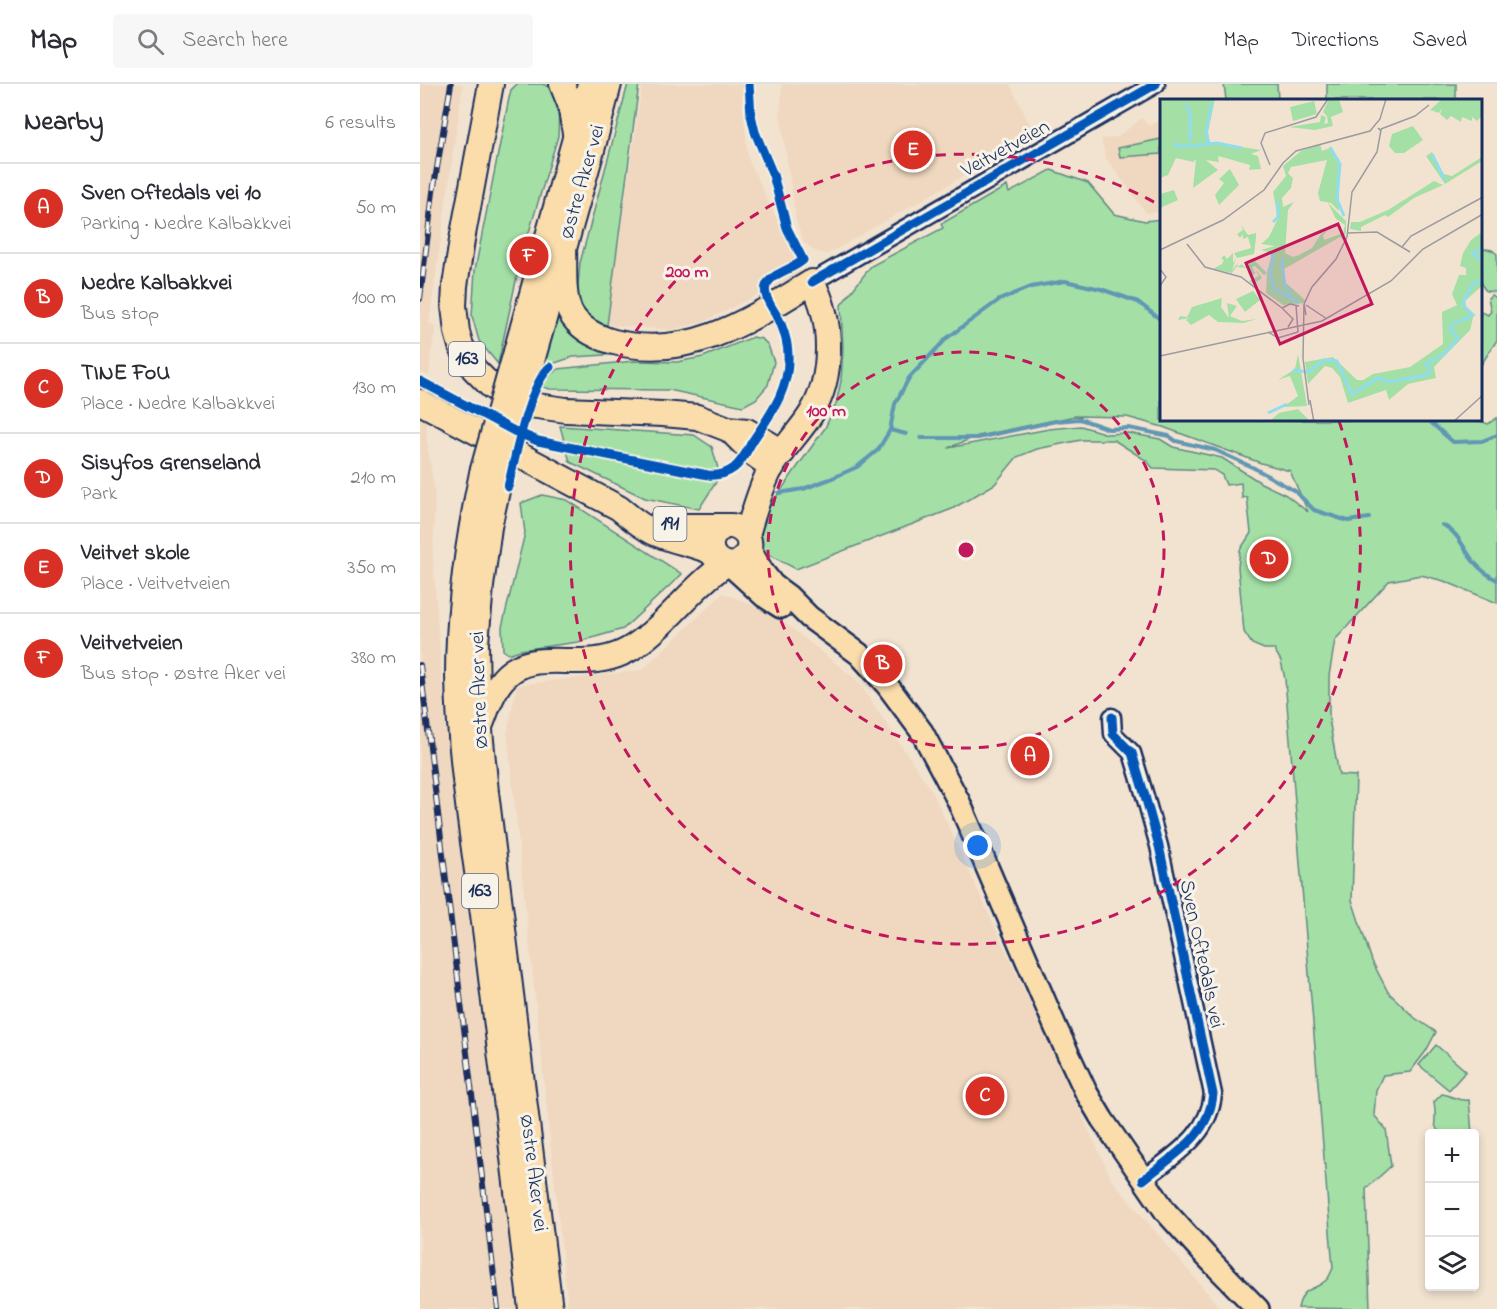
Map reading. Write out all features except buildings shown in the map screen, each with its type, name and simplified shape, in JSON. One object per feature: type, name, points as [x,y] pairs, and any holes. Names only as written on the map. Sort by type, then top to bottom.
[{"type":"highway","name":"163","points":[[491,84],[455,286],[454,306],[457,332],[461,346],[474,369],[503,394],[530,405],[566,410],[682,415],[708,420],[728,429],[747,431],[776,463]]},
{"type":"highway","name":"163","points":[[562,84],[572,110],[576,141]]},
{"type":"highway","name":"Østre Aker vei","points":[[531,1309],[467,790],[459,702],[459,644],[462,585],[471,523],[491,478],[524,356],[590,84]]},
{"type":"highway","name":"Østre Aker vei","points":[[524,356],[564,248],[609,84]]},
{"type":"highway","name":"163","points":[[564,248],[568,308],[577,323],[602,338],[634,346],[673,345],[712,336],[744,322],[804,287]]},
{"type":"highway","points":[[479,729],[498,686],[517,667],[540,661],[590,661],[622,653],[648,636],[710,576],[723,560],[742,560],[736,534],[776,463],[816,404],[825,380],[827,351],[808,311],[804,287]]},
{"type":"highway","name":"191","points":[[420,402],[618,508],[654,533],[698,546],[723,560]]},
{"type":"highway","name":"Østre Aker vei","points":[[491,478],[478,617],[476,669],[479,729],[550,1309]]},
{"type":"highway","name":"191","points":[[618,508],[660,522],[736,534]]},
{"type":"highway","name":"191","points":[[723,560],[712,537],[736,534]]},
{"type":"main road","points":[[736,534],[767,579],[809,617],[860,654],[887,685],[922,732],[959,802],[1056,1028],[1086,1092],[1143,1180],[1183,1232],[1258,1309]]},
{"type":"main road","points":[[723,560],[772,602],[809,617]]},
{"type":"street","name":"Veitvetveien","points":[[804,287],[1156,84]]},
{"type":"street","name":"Sven Oftedals vei","points":[[1112,717],[1113,734],[1132,753],[1159,846],[1213,1094],[1212,1110],[1203,1128],[1190,1142],[1143,1180]]},
{"type":"shaded area","points":[[420,84],[463,84],[429,323],[436,327],[429,376],[420,372]]},
{"type":"shaded area","points":[[642,84],[743,84],[742,98],[748,158],[802,273],[703,322],[671,330],[607,325]]},
{"type":"shaded area","points":[[782,84],[1010,84],[1035,135],[828,254],[814,251],[803,241],[796,220],[780,114]]},
{"type":"shaded area","points":[[1142,118],[1148,126],[1160,121],[1160,212],[1146,213],[1106,158],[1101,139],[1117,137]]},
{"type":"shaded area","points":[[420,416],[427,420],[427,441],[435,495],[433,556],[445,725],[518,1309],[420,1309]]},
{"type":"shaded area","points":[[723,593],[774,614],[857,680],[932,791],[1112,1180],[1221,1309],[568,1309],[507,733],[517,685],[642,670]]},
{"type":"green space","points":[[517,84],[542,84],[548,87],[556,98],[559,122],[558,136],[520,262],[498,364],[479,341],[472,316],[475,270],[508,103],[511,90]]},
{"type":"green space","points":[[628,84],[639,84],[607,325],[593,322],[583,313],[577,296],[580,263]]},
{"type":"green space","points":[[1224,84],[1277,84],[1278,99],[1226,99]]},
{"type":"green space","points":[[1327,84],[1456,84],[1456,99],[1327,99]]},
{"type":"green space","points":[[1160,139],[1160,154],[1120,157],[1118,148]]},
{"type":"green space","points":[[1051,170],[1088,183],[1114,214],[1145,221],[1160,219],[1160,422],[1482,422],[1488,424],[1497,418],[1497,603],[1444,581],[1421,575],[1389,581],[1335,640],[1329,676],[1329,719],[1339,775],[1356,776],[1352,900],[1372,961],[1388,992],[1415,1018],[1436,1032],[1426,1051],[1410,1072],[1383,1075],[1376,1090],[1374,1115],[1386,1129],[1391,1166],[1366,1189],[1370,1309],[1298,1308],[1303,1295],[1326,1280],[1333,1268],[1285,679],[1281,661],[1274,649],[1264,649],[1252,644],[1244,632],[1238,567],[1240,550],[1251,533],[1247,497],[1242,498],[1241,483],[1226,485],[1222,475],[1214,470],[1153,468],[1147,461],[1114,440],[1081,440],[1037,449],[1017,457],[995,484],[952,509],[796,569],[760,550],[759,521],[825,428],[836,404],[841,381],[843,349],[841,305],[871,266],[943,228],[941,224],[1007,186],[1009,193]],"holes":[[[1075,416],[1127,417],[1163,427],[1261,463],[1290,471],[1308,512],[1286,495],[1261,483],[1222,458],[1173,447],[1160,439],[1128,433],[1107,434],[1081,426],[1049,429],[948,448],[978,436]]]},
{"type":"green space","points":[[1482,250],[1492,250],[1497,254],[1497,292],[1486,291],[1482,285]]},
{"type":"green space","points":[[561,290],[621,354],[573,357],[543,367],[540,365]]},
{"type":"green space","points":[[1491,295],[1497,298],[1497,340],[1482,363],[1482,312],[1488,315],[1491,311],[1488,298]]},
{"type":"green space","points":[[753,337],[762,339],[768,345],[774,362],[768,385],[756,399],[743,406],[669,390],[550,389],[543,387],[545,379],[558,369],[634,361],[677,362],[703,357]]},
{"type":"green space","points":[[560,426],[694,435],[712,447],[720,476],[699,509],[645,498],[570,462]]},
{"type":"green space","points":[[542,495],[567,500],[682,574],[623,629],[578,642],[520,650],[508,654],[503,650],[502,627],[525,533],[521,503]]},
{"type":"green space","points":[[1436,1045],[1466,1071],[1449,1090],[1419,1065]]},
{"type":"green space","points":[[1442,1094],[1469,1100],[1472,1129],[1437,1129],[1434,1102]]},
{"type":"waterway","points":[[779,493],[803,489],[830,479],[857,467],[878,450],[890,430],[895,404],[909,378],[947,338],[999,300],[1031,287],[1065,281],[1101,289],[1138,302],[1160,319]]},
{"type":"waterway","points":[[921,438],[978,438],[1056,421],[1080,419],[1109,429],[1128,428],[1169,436],[1176,441],[1215,450],[1295,491],[1314,510],[1348,521],[1369,518]]},
{"type":"waterway","points":[[1430,422],[1453,442],[1482,441],[1497,435]]},
{"type":"waterway","points":[[890,430],[906,434]]},
{"type":"waterway","points":[[1442,525],[1457,536],[1476,565],[1497,580]]},
{"type":"railway","points":[[420,299],[433,192],[451,84]]},
{"type":"railway","points":[[420,665],[498,1309]]},
{"type":"cycle path","points":[[420,381],[514,431],[538,441],[708,475],[719,475],[737,466],[778,401],[788,367],[786,339],[766,295],[766,286],[778,274],[803,260],[787,228],[773,175],[755,132],[751,115],[749,84]]},
{"type":"cycle path","points":[[812,282],[1156,84]]},
{"type":"cycle path","points":[[508,487],[529,405],[542,376],[550,367]]},
{"type":"cycle path","points":[[1112,717],[1113,734],[1132,753],[1159,846],[1213,1094],[1205,1122],[1197,1134],[1143,1180]]},
{"type":"place","name":"Veitvet skole","points":[[913,150]]},
{"type":"place","name":"Veitvetveien","points":[[529,256]]},
{"type":"place","name":"Sisyfos Grenseland","points":[[1269,559]]},
{"type":"place","name":"Nedre Kalbakkvei","points":[[883,664]]},
{"type":"place","name":"Sven Oftedals vei 10","points":[[1030,756]]},
{"type":"place","name":"TINE FoU","points":[[985,1096]]}]
